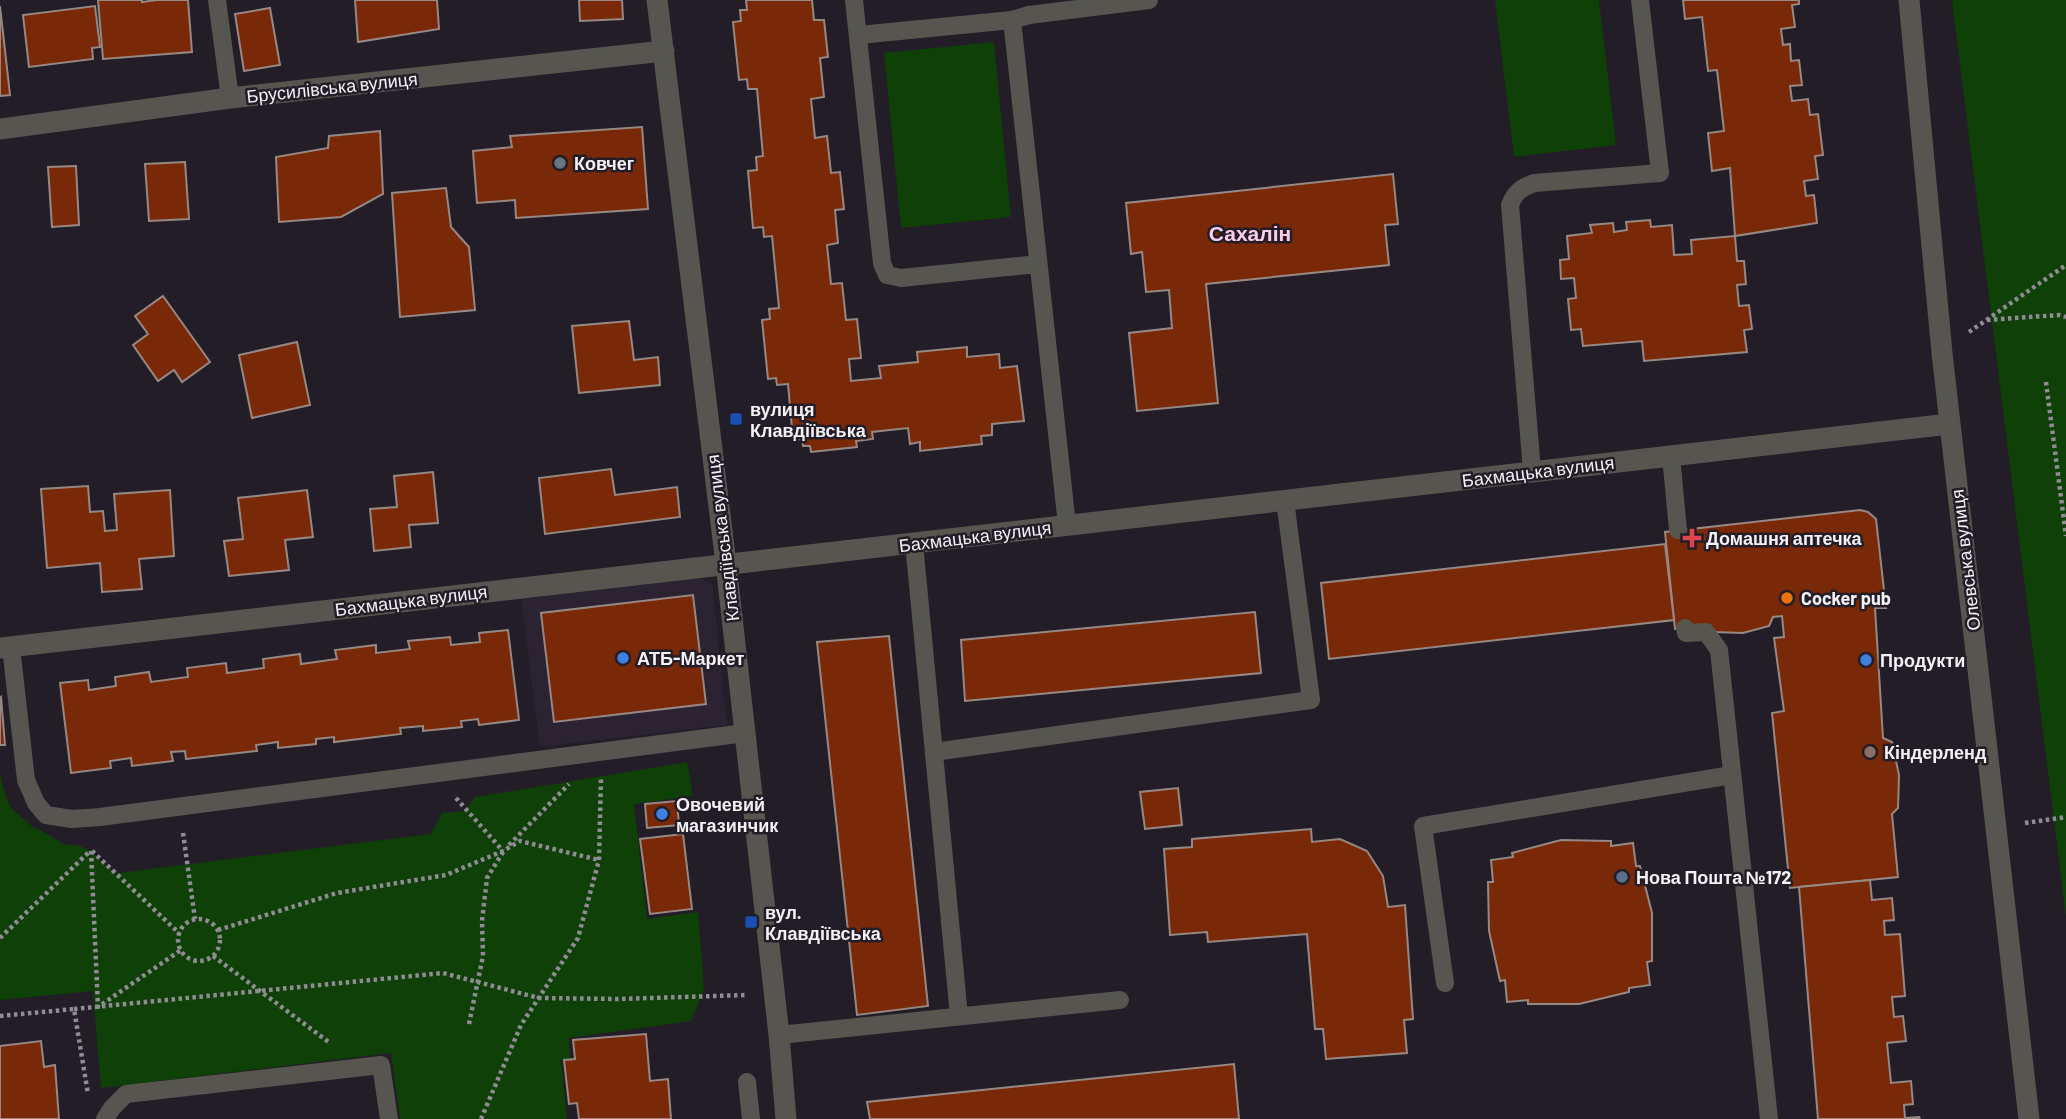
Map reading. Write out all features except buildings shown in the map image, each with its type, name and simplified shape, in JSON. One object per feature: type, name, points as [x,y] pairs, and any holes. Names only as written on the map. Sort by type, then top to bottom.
[{"type":"street","name":"Клавдіївська вулиця","points":[[657,0],[726,564],[786,1119]]},
{"type":"street","name":"Олевська вулиця","points":[[1909,0],[1941,353],[2029,1119]]},
{"type":"street","name":"Брусилівська вулиця","points":[[0,129],[230,98],[664,51]]},
{"type":"street","name":"Бахмацька вулиця","points":[[5,647],[1950,424]]},
{"type":"lane","points":[[217,0],[230,98]]},
{"type":"lane","points":[[854,0],[882,263],[887,275],[901,278],[1038,264]]},
{"type":"lane","points":[[859,35],[1023,11],[1149,0]]},
{"type":"lane","points":[[1532,471],[1510,205],[1521,188],[1534,183],[1660,173],[1640,0]]},
{"type":"lane","points":[[1023,11],[1038,264],[1067,525]]},
{"type":"lane","points":[[1671,456],[1678,530]]},
{"type":"lane","points":[[934,752],[1311,700],[1285,500]]},
{"type":"lane","points":[[914,543],[959,1016]]},
{"type":"lane","points":[[1685,628],[1686,633],[1706,632],[1719,650],[1769,1119]]},
{"type":"lane","points":[[5,647],[26,780],[36,803],[46,815],[100,817],[745,733]]},
{"type":"lane","points":[[1445,983],[1423,826],[1732,775]]},
{"type":"lane","points":[[779,1035],[1120,1000]]},
{"type":"lane","points":[[105,1119],[126,1094],[381,1065],[389,1119]]},
{"type":"lane","points":[[747,1082],[751,1119]]},
{"type":"path","points":[[1941,353],[2066,265]]},
{"type":"path","points":[[1984,321],[2066,317]]},
{"type":"path","points":[[2046,383],[2066,534]]},
{"type":"path","points":[[469,1024],[483,956],[482,921],[487,878],[503,851],[602,751]]},
{"type":"path","points":[[481,1119],[521,1025],[578,938],[599,860],[602,751]]},
{"type":"path","points":[[435,774],[503,851]]},
{"type":"path","points":[[179,807],[195,919]]},
{"type":"path","points":[[98,1007],[91,851],[100,817]]},
{"type":"path","points":[[1996,826],[2066,817]]},
{"type":"path","points":[[218,930],[337,893],[446,875],[520,841],[599,860]]},
{"type":"path","points":[[91,851],[179,933]]},
{"type":"path","points":[[0,938],[91,851]]},
{"type":"path","points":[[195,919],[208,920],[218,930],[220,944],[213,956],[205,961],[189,959],[181,950],[179,933],[183,926],[195,919]]},
{"type":"path","points":[[98,1007],[181,950]]},
{"type":"path","points":[[213,956],[362,1067]]},
{"type":"path","points":[[0,1016],[443,973],[539,998],[618,999],[774,994]]},
{"type":"path","points":[[74,1009],[90,1105]]},
{"type":"shaded area","points":[[699,578],[712,583],[727,725],[540,747],[521,599]]},
{"type":"green space","points":[[1495,0],[1599,0],[1616,145],[1514,157]]},
{"type":"green space","points":[[1952,0],[2066,0],[2066,917]]},
{"type":"green space","points":[[994,42],[1011,217],[901,228],[884,53]]},
{"type":"green space","points":[[687,762],[693,796],[634,804],[647,919],[698,912],[704,990],[691,1021],[569,1038],[570,1058],[561,1060],[567,1119],[400,1119],[391,1053],[101,1088],[93,991],[0,1000],[0,772],[10,807],[33,827],[63,844],[80,846],[91,851],[108,868],[118,873],[431,834],[442,813],[464,811],[475,797]]},
{"type":"place","name":"Ковчег","points":[[560,163]]},
{"type":"place","name":"вулиця Клавдіївська","points":[[736,419]]},
{"type":"place","name":"Домашня аптечка","points":[[1692,538]]},
{"type":"place","name":"Cocker pub","points":[[1787,598]]},
{"type":"place","name":"АТБ-Маркет","points":[[623,658]]},
{"type":"place","name":"Продукти","points":[[1866,660]]},
{"type":"place","name":"Кіндерленд","points":[[1870,752]]},
{"type":"place","name":"Овочевий магазинчик","points":[[662,814]]},
{"type":"place","name":"Нова Пошта №172","points":[[1622,877]]},
{"type":"place","name":"вул. Клавдіївська","points":[[751,922]]},
{"type":"district","name":"Сахалін","points":[[1250,232]]}]
